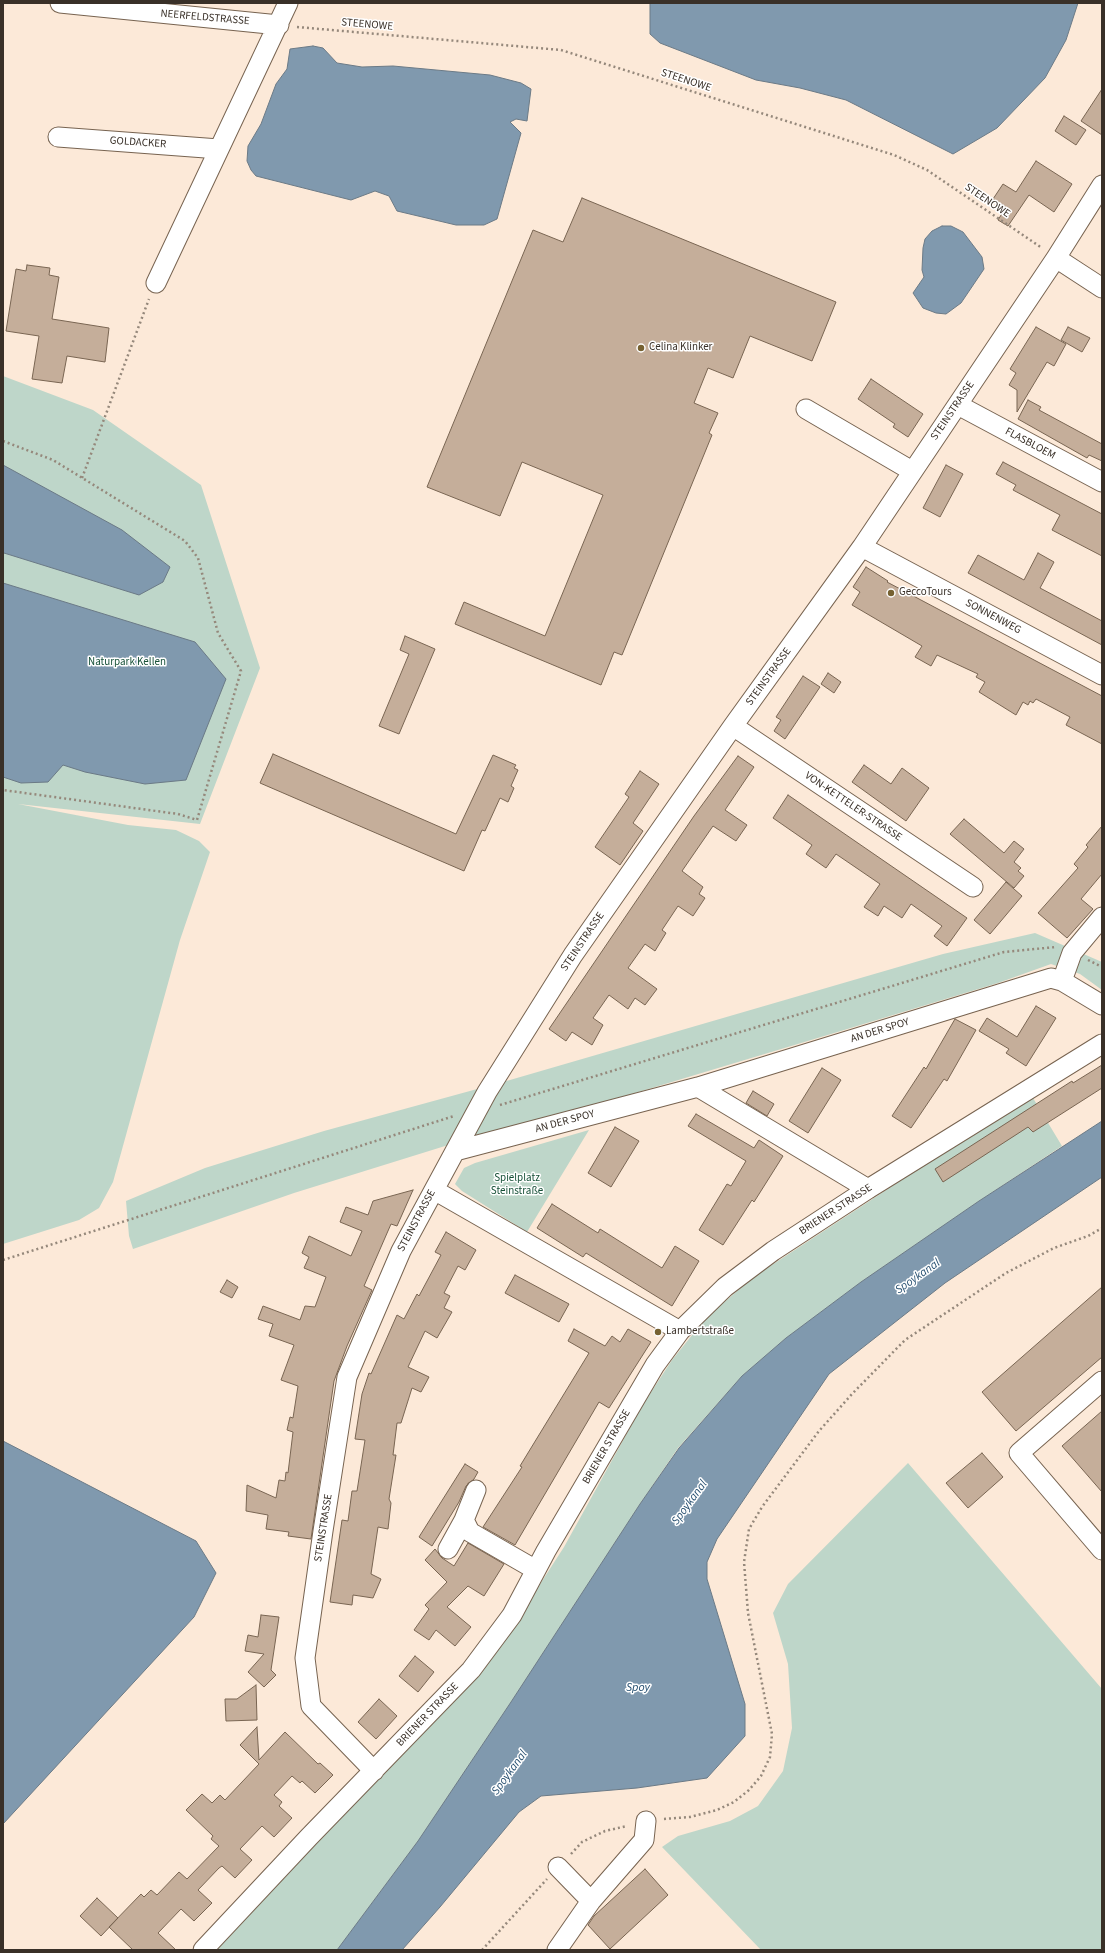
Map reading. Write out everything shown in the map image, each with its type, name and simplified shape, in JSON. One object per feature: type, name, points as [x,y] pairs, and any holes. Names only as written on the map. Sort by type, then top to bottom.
[{"type":"street","name":"NEERFELDSTRASSE","points":[[60,3],[279,25]]},
{"type":"street","points":[[156,283],[279,25],[288,3]]},
{"type":"street","name":"GOLDACKER","points":[[58,137],[219,150]]},
{"type":"street","name":"STEINSTRASSE","points":[[374,1771],[311,1706],[305,1658],[347,1377],[400,1251],[478,1109],[573,955],[733,726],[862,547],[1056,258],[1102,185]]},
{"type":"street","points":[[1056,258],[1102,288]]},
{"type":"street","name":"FLASBLOEM","points":[[958,405],[1102,482]]},
{"type":"street","points":[[806,409],[912,471]]},
{"type":"street","name":"SONNENWEG","points":[[862,547],[1102,675]]},
{"type":"street","name":"VON-KETTELER-STRASSE","points":[[733,726],[973,887]]},
{"type":"street","points":[[1062,981],[1072,953],[1102,917]]},
{"type":"street","name":"AN DER SPOY","points":[[455,1151],[698,1087],[1050,978],[1062,981],[1102,1006]]},
{"type":"street","name":"BRIENER STRASSE","points":[[203,1950],[471,1670],[512,1615],[536,1570],[655,1365],[680,1331],[725,1287],[773,1251],[868,1189],[1102,1044]]},
{"type":"street","points":[[698,1087],[868,1189]]},
{"type":"street","points":[[434,1190],[680,1331]]},
{"type":"street","points":[[1102,1381],[1019,1453],[1102,1550]]},
{"type":"street","points":[[448,1549],[464,1520],[476,1490]]},
{"type":"street","points":[[464,1520],[470,1532],[536,1570]]},
{"type":"street","points":[[557,1950],[591,1901],[644,1840],[646,1821]]},
{"type":"street","points":[[558,1867],[591,1901]]},
{"type":"path","name":"STEENOWE","points":[[279,25],[562,50],[894,155],[927,170],[1056,258]]},
{"type":"path","points":[[82,478],[156,283]]},
{"type":"path","points":[[3,441],[53,460],[185,541],[198,558],[218,633],[241,671],[197,820],[178,814],[3,790]]},
{"type":"path","points":[[3,1260],[422,1125],[478,1109],[507,1103],[1004,952],[1054,947]]},
{"type":"path","points":[[482,1950],[582,1842],[605,1831],[646,1821],[690,1817],[717,1810],[734,1802],[749,1790],[761,1776],[770,1757],[772,1734],[748,1613],[744,1562],[749,1530],[762,1507],[820,1431],[852,1394],[906,1340],[1006,1273],[1054,1248],[1088,1236],[1102,1228]]},
{"type":"green space","name":"Naturpark Kellen","points":[[3,376],[93,410],[201,485],[260,668],[200,824],[18,804],[128,825],[176,830],[199,841],[210,852],[180,940],[113,1182],[99,1208],[79,1220],[3,1244]]},
{"type":"green space","points":[[1035,933],[1102,962],[1102,990],[1080,974],[1051,964],[998,983],[622,1097],[474,1137],[294,1193],[133,1249],[129,1236],[126,1201],[205,1168],[324,1131],[510,1080],[943,954]]},
{"type":"green space","points":[[1033,1098],[1062,1146],[861,1282],[786,1338],[742,1376],[678,1448],[418,1841],[337,1950],[215,1950],[513,1626],[564,1547],[642,1406],[672,1360],[705,1319],[752,1278],[958,1143]]},
{"type":"green space","name":"Spielplatz Steinstraße","points":[[589,1130],[527,1232],[462,1191],[455,1184],[464,1168],[475,1163]]},
{"type":"green space","points":[[908,1463],[1102,1689],[1102,1950],[761,1950],[662,1847],[678,1836],[730,1821],[758,1806],[783,1771],[792,1728],[788,1664],[773,1613],[788,1584]]},
{"type":"water","points":[[650,3],[1078,3],[1066,40],[1045,78],[997,128],[953,154],[846,100],[800,88],[756,80],[660,43],[650,34]]},
{"type":"water","points":[[313,46],[323,48],[337,63],[362,67],[393,66],[490,75],[521,83],[531,89],[527,121],[516,119],[510,122],[521,133],[497,219],[484,225],[456,225],[397,211],[389,196],[375,191],[351,200],[256,176],[251,170],[247,161],[248,146],[261,124],[276,84],[287,69],[290,49]]},
{"type":"water","points":[[942,226],[951,226],[963,232],[982,257],[984,269],[961,303],[946,314],[936,313],[923,308],[913,293],[924,277],[922,270],[925,239],[932,231]]},
{"type":"water","points":[[3,465],[122,530],[170,567],[163,582],[139,595],[4,553],[3,555]]},
{"type":"water","points":[[3,583],[195,642],[226,679],[186,780],[145,784],[85,772],[63,765],[48,782],[21,783],[3,777]]},
{"type":"water","name":"Spoy","points":[[1102,1121],[1102,1177],[945,1283],[829,1374],[717,1539],[707,1562],[707,1579],[745,1704],[745,1736],[707,1778],[637,1788],[541,1796],[519,1812],[402,1950],[337,1950],[418,1841],[640,1504],[679,1448],[742,1376],[786,1338],[861,1282],[979,1201]]},
{"type":"water","points":[[3,1441],[196,1541],[216,1573],[194,1617],[3,1824]]},
{"type":"building","points":[[1102,89],[1102,135],[1081,121]]},
{"type":"building","points":[[1064,116],[1086,130],[1076,145],[1055,131]]},
{"type":"building","points":[[1036,161],[1072,184],[1054,212],[1029,195],[1008,226],[998,220],[1006,207],[993,199],[1003,184],[1016,192]]},
{"type":"building","points":[[582,198],[836,302],[812,361],[750,336],[733,378],[708,368],[694,403],[718,413],[709,433],[712,435],[622,655],[614,652],[601,685],[455,624],[464,602],[545,636],[603,495],[522,462],[500,516],[427,487],[533,230],[563,242]]},
{"type":"building","points":[[27,265],[50,268],[49,275],[59,277],[52,319],[109,328],[105,362],[67,356],[62,383],[32,379],[39,336],[6,331],[16,269],[26,271]]},
{"type":"building","points":[[1036,327],[1066,344],[1054,366],[1047,362],[1017,412],[1017,390],[1009,385],[1016,373],[1010,369]]},
{"type":"building","points":[[1068,327],[1090,338],[1082,352],[1061,340]]},
{"type":"building","points":[[871,379],[923,414],[908,437],[893,427],[895,424],[858,399]]},
{"type":"building","points":[[1028,400],[1041,407],[1039,410],[1102,444],[1102,461],[1089,455],[1087,458],[1018,419]]},
{"type":"building","points":[[1003,462],[1102,514],[1102,556],[1052,530],[1060,515],[1013,490],[1016,485],[996,474]]},
{"type":"building","points":[[946,465],[963,474],[940,517],[923,508]]},
{"type":"building","points":[[1038,553],[1054,562],[1040,588],[1102,621],[1102,645],[968,573],[978,555],[1024,580]]},
{"type":"building","points":[[866,567],[888,581],[887,582],[1102,696],[1102,744],[1066,725],[1070,717],[1036,699],[1033,703],[1030,701],[1028,705],[1023,702],[1016,715],[979,692],[985,682],[976,677],[978,674],[937,655],[931,666],[915,657],[922,646],[852,605],[860,592],[853,587]]},
{"type":"building","points":[[405,636],[435,649],[399,734],[379,726],[409,654],[400,650]]},
{"type":"building","points":[[828,673],[841,682],[834,693],[821,684]]},
{"type":"building","points":[[803,676],[820,687],[785,739],[774,731],[781,720],[776,717]]},
{"type":"building","points":[[273,754],[456,834],[493,755],[516,765],[514,768],[518,770],[511,786],[514,788],[508,802],[500,798],[485,831],[482,830],[464,871],[260,783]]},
{"type":"building","points":[[738,756],[754,767],[725,810],[747,825],[736,841],[713,826],[682,871],[703,887],[699,894],[705,898],[693,916],[678,906],[662,930],[666,933],[655,951],[645,944],[628,968],[657,989],[645,1005],[635,998],[628,1009],[609,995],[593,1018],[603,1025],[592,1045],[572,1032],[566,1041],[549,1029],[694,816]]},
{"type":"building","points":[[864,765],[891,784],[902,768],[929,788],[906,821],[852,782]]},
{"type":"building","points":[[640,771],[659,784],[633,823],[643,831],[620,865],[595,847],[629,797],[625,794]]},
{"type":"building","points":[[788,795],[967,918],[947,946],[934,936],[942,926],[911,904],[902,918],[884,906],[878,916],[864,907],[880,884],[836,854],[826,868],[806,854],[812,845],[773,818]]},
{"type":"building","points":[[964,819],[1004,853],[1014,841],[1024,849],[1014,862],[1021,868],[1018,871],[1024,876],[1014,888],[950,834]]},
{"type":"building","points":[[1102,826],[1102,874],[1081,899],[1093,909],[1067,938],[1038,913],[1078,868],[1074,864],[1088,847],[1086,845]]},
{"type":"building","points":[[1006,882],[1022,896],[990,934],[974,920]]},
{"type":"building","points":[[1036,1006],[1056,1018],[1026,1066],[1006,1053],[1009,1049],[979,1031],[987,1018],[1017,1037]]},
{"type":"building","points":[[955,1019],[976,1030],[947,1081],[944,1079],[911,1128],[892,1116],[924,1067],[926,1069]]},
{"type":"building","points":[[1102,1065],[1102,1088],[1033,1132],[1028,1127],[943,1182],[935,1169],[1072,1081],[1073,1083]]},
{"type":"building","points":[[822,1068],[841,1080],[808,1133],[789,1121]]},
{"type":"building","points":[[753,1091],[774,1104],[767,1116],[746,1103]]},
{"type":"building","points":[[696,1114],[754,1148],[759,1140],[783,1156],[754,1202],[752,1200],[723,1245],[699,1230],[727,1184],[731,1186],[746,1161],[688,1126]]},
{"type":"building","points":[[615,1127],[639,1141],[611,1187],[588,1173]]},
{"type":"building","points":[[413,1190],[397,1226],[391,1224],[364,1286],[372,1290],[347,1346],[334,1381],[311,1539],[288,1536],[289,1532],[266,1529],[268,1515],[246,1511],[247,1485],[276,1498],[279,1480],[285,1481],[286,1472],[288,1473],[293,1432],[287,1430],[290,1417],[293,1418],[298,1386],[281,1380],[294,1345],[269,1336],[273,1324],[258,1319],[263,1306],[300,1320],[305,1306],[315,1307],[326,1277],[304,1268],[309,1257],[302,1253],[309,1236],[351,1256],[362,1231],[340,1222],[346,1207],[368,1215],[373,1201]]},
{"type":"building","points":[[552,1204],[598,1233],[600,1229],[662,1268],[675,1246],[699,1261],[672,1306],[586,1253],[583,1257],[537,1228]]},
{"type":"building","points":[[446,1232],[476,1250],[465,1270],[458,1266],[444,1293],[450,1296],[444,1308],[452,1312],[437,1338],[425,1331],[408,1367],[429,1377],[421,1392],[412,1388],[401,1423],[397,1423],[393,1455],[396,1455],[389,1499],[391,1503],[388,1529],[378,1527],[371,1574],[381,1579],[373,1598],[353,1595],[352,1605],[330,1602],[342,1520],[348,1521],[352,1491],[357,1491],[365,1440],[355,1439],[362,1394],[369,1373],[371,1374],[397,1315],[404,1319],[417,1294],[419,1296],[441,1255],[435,1252]]},
{"type":"building","points":[[515,1275],[569,1304],[559,1322],[505,1293]]},
{"type":"building","points":[[227,1280],[238,1287],[232,1298],[220,1292]]},
{"type":"building","points":[[1102,1287],[1102,1357],[1016,1431],[982,1392]]},
{"type":"building","points":[[574,1329],[605,1346],[612,1336],[620,1342],[628,1329],[651,1342],[609,1408],[599,1402],[515,1545],[483,1527],[522,1467],[520,1466],[589,1353],[568,1341]]},
{"type":"building","points":[[1102,1411],[1102,1492],[1062,1446]]},
{"type":"building","points":[[982,1453],[1003,1477],[968,1508],[946,1483]]},
{"type":"building","points":[[465,1464],[478,1472],[474,1479],[466,1486],[459,1502],[432,1546],[419,1537]]},
{"type":"building","points":[[468,1543],[504,1564],[484,1596],[468,1586],[447,1607],[471,1627],[455,1646],[436,1630],[429,1640],[414,1630],[429,1609],[425,1605],[447,1582],[425,1560],[435,1549],[442,1558],[454,1566]]},
{"type":"building","points":[[261,1615],[279,1617],[271,1670],[276,1675],[264,1687],[248,1672],[264,1654],[245,1651],[248,1635],[258,1637]]},
{"type":"building","points":[[415,1656],[434,1672],[418,1692],[399,1676]]},
{"type":"building","points":[[256,1685],[257,1720],[226,1721],[225,1699],[237,1699]]},
{"type":"building","points":[[379,1699],[397,1716],[376,1739],[358,1722]]},
{"type":"building","points":[[257,1727],[259,1760],[285,1732],[318,1764],[320,1763],[333,1775],[315,1793],[302,1781],[300,1783],[292,1776],[274,1795],[282,1802],[279,1806],[292,1818],[274,1837],[262,1826],[240,1849],[252,1860],[235,1878],[222,1866],[198,1890],[212,1903],[194,1921],[181,1909],[158,1933],[176,1950],[133,1950],[109,1927],[141,1894],[144,1897],[151,1890],[157,1895],[179,1872],[187,1879],[219,1846],[211,1839],[213,1836],[186,1810],[202,1794],[212,1803],[220,1795],[225,1800],[259,1764],[240,1745]]},
{"type":"building","points":[[645,1869],[668,1895],[610,1949],[588,1925],[594,1916]]},
{"type":"building","points":[[97,1898],[118,1918],[101,1936],[80,1916]]},
{"type":"place","name":"Celina Klinker","points":[[641,348]]},
{"type":"place","name":"GeccoTours","points":[[891,593]]},
{"type":"place","name":"Lambertstraße","points":[[658,1332]]},
{"type":"water label","name":"Spoykanal","points":[[918,1277]]},
{"type":"water label","name":"Spoykanal","points":[[690,1503]]},
{"type":"water label","name":"Spoykanal","points":[[510,1773]]}]
